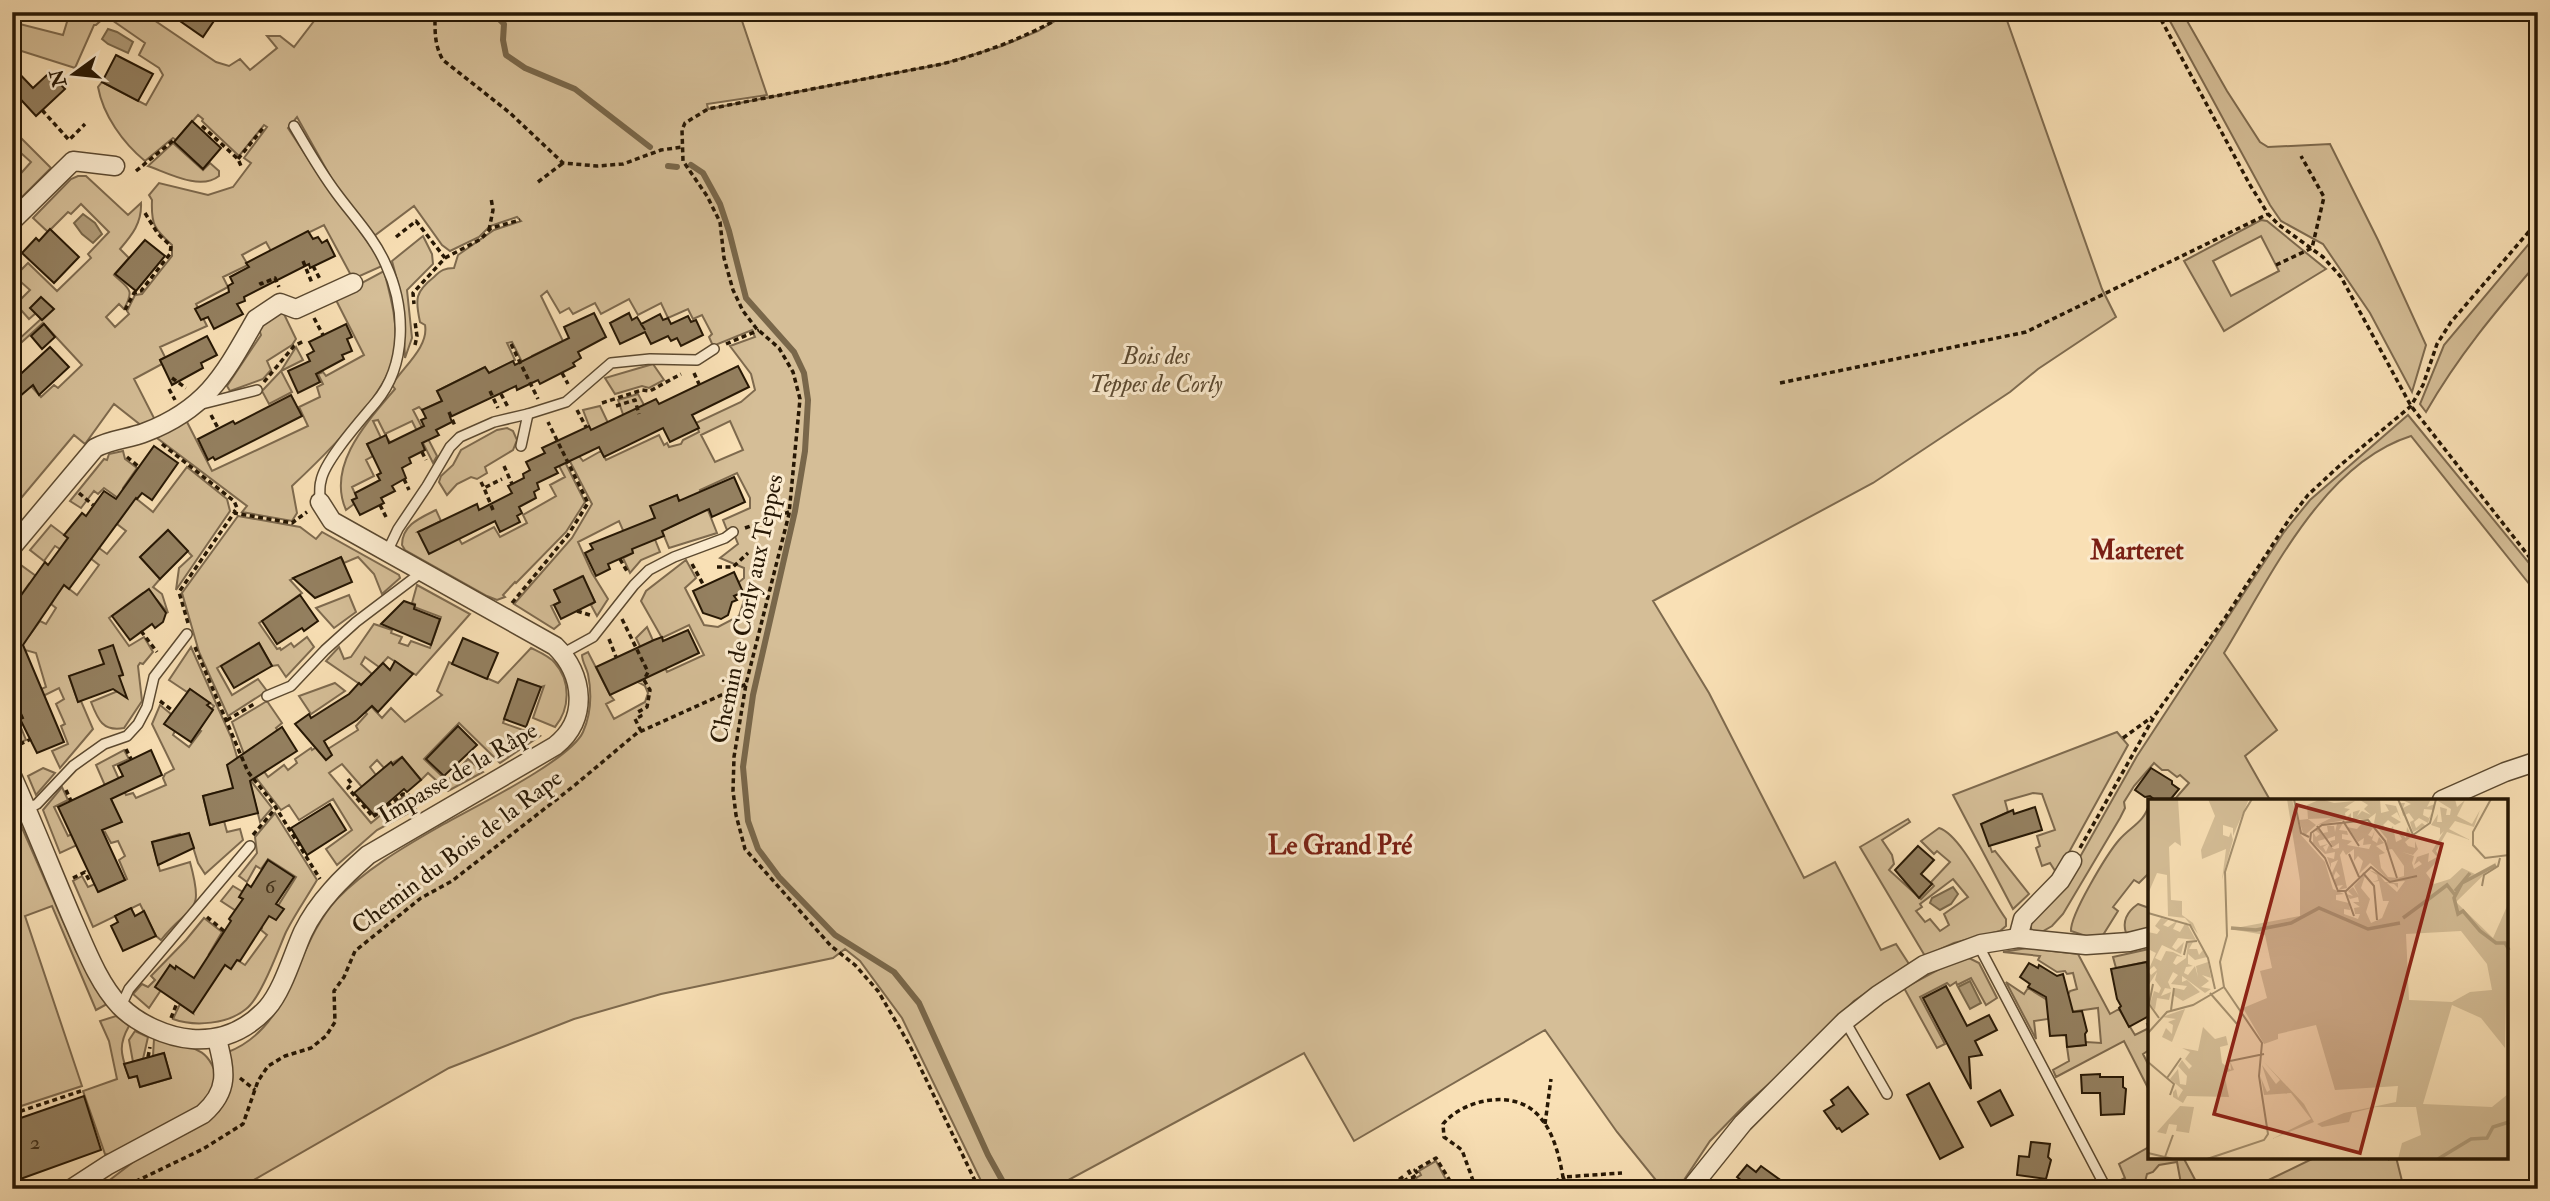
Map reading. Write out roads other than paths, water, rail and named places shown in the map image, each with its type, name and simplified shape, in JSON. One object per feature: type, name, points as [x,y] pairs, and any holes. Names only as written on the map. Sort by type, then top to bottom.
[{"type":"street","points":[[12,221],[73,161],[115,166]]},
{"type":"street","points":[[12,547],[94,448],[105,442],[147,432],[193,407],[215,386],[256,319],[266,310],[280,303],[296,309],[353,283]]},
{"type":"street","name":"Impasse de la Râpe","points":[[12,776],[81,938],[108,990],[121,1006],[145,1024],[182,1038],[217,1039],[249,1025],[270,1005],[304,929],[329,892],[368,855],[565,738],[576,720],[579,700],[574,675],[562,654],[546,639],[332,521],[320,502]]},
{"type":"street","points":[[2444,799],[2505,772],[2538,761]]},
{"type":"street","points":[[2018,938],[2023,919],[2060,881],[2072,861]]},
{"type":"street","points":[[1690,1189],[1743,1123],[1845,1021],[1924,965],[1981,944],[2018,938],[2086,945],[2129,942],[2148,937]]},
{"type":"street","points":[[71,1189],[108,1165],[203,1114],[212,1106],[221,1092],[224,1074],[217,1039]]},
{"type":"lane","points":[[294,126],[323,174],[380,253],[391,277],[399,319],[399,356],[393,375],[386,389],[345,440],[321,479],[320,502]]},
{"type":"lane","points":[[387,552],[398,529],[450,447],[460,437],[494,422],[566,402],[611,363],[650,359],[697,360],[714,349]]},
{"type":"lane","points":[[193,407],[257,390]]},
{"type":"lane","points":[[521,446],[528,414]]},
{"type":"lane","points":[[562,654],[593,637],[649,570],[725,538],[733,532]]},
{"type":"lane","points":[[267,696],[291,686],[356,622],[422,572]]},
{"type":"lane","points":[[27,809],[37,804],[73,766],[104,744],[127,736],[148,707],[154,677],[189,634]]},
{"type":"lane","points":[[121,1006],[129,989],[250,843]]},
{"type":"lane","points":[[1981,944],[1982,952],[2105,1188]]},
{"type":"lane","points":[[1845,1021],[1887,1094]]},
{"type":"waterway","points":[[492,12],[504,24],[506,55],[525,68],[575,89],[650,147]]},
{"type":"waterway","points":[[691,165],[703,173],[720,204],[746,298],[794,352],[804,373],[808,400],[805,451],[795,511],[753,695],[743,767],[748,821],[758,849],[779,877],[835,935],[894,972],[919,1003],[988,1155],[1007,1189]]},
{"type":"waterway","points":[[668,166],[677,167]]},
{"type":"district","name":"Marteret","points":[[2137,551]]},
{"type":"district","name":"Le Grand Pré","points":[[1340,846]]},
{"type":"park label","name":"Bois des Teppes de Corly","points":[[1156,370]]}]
